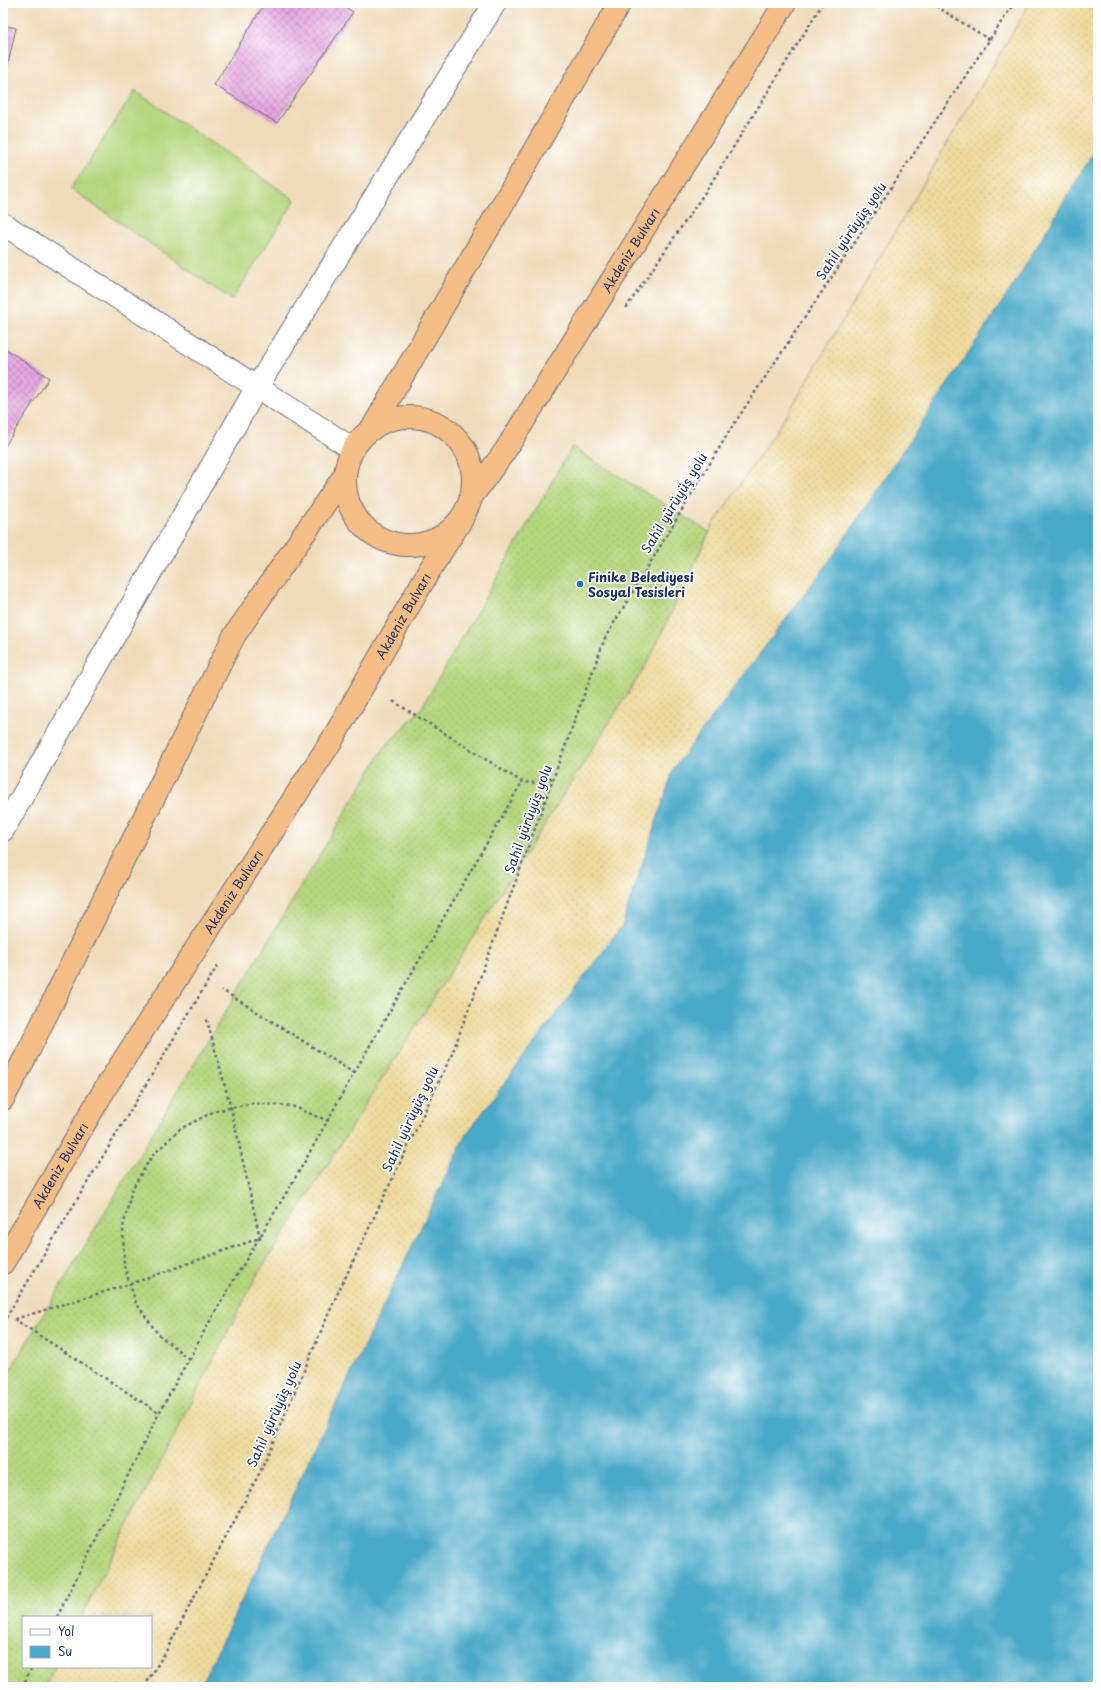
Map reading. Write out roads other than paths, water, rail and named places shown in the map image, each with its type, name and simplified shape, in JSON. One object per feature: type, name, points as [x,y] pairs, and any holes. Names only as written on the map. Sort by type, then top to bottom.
[{"type":"highway","points":[[371,430],[620,3]]},
{"type":"highway","name":"Akdeniz Bulvarı","points":[[472,496],[505,451],[786,3]]},
{"type":"highway","points":[[413,417],[434,422],[454,434],[467,452],[473,473],[472,496],[462,519],[447,534],[428,543],[407,546],[386,542],[368,532],[354,516],[346,496],[344,476],[347,462],[353,449],[361,438],[371,430],[391,419],[413,417]]},
{"type":"highway","points":[[3,1099],[26,1056],[234,636],[344,476]]},
{"type":"highway","name":"Akdeniz Bulvarı","points":[[3,1263],[106,1087],[332,740],[429,571],[462,519]]},
{"type":"street","points":[[3,830],[257,387],[494,3]]},
{"type":"street","points":[[3,224],[353,449]]},
{"type":"water","points":[[1098,145],[1098,1687],[200,1687],[465,1136],[622,926],[674,768],[831,559],[1013,286]]},
{"type":"place","name":"Finike Belediyesi Sosyal Tesisleri","points":[[580,584]]}]
